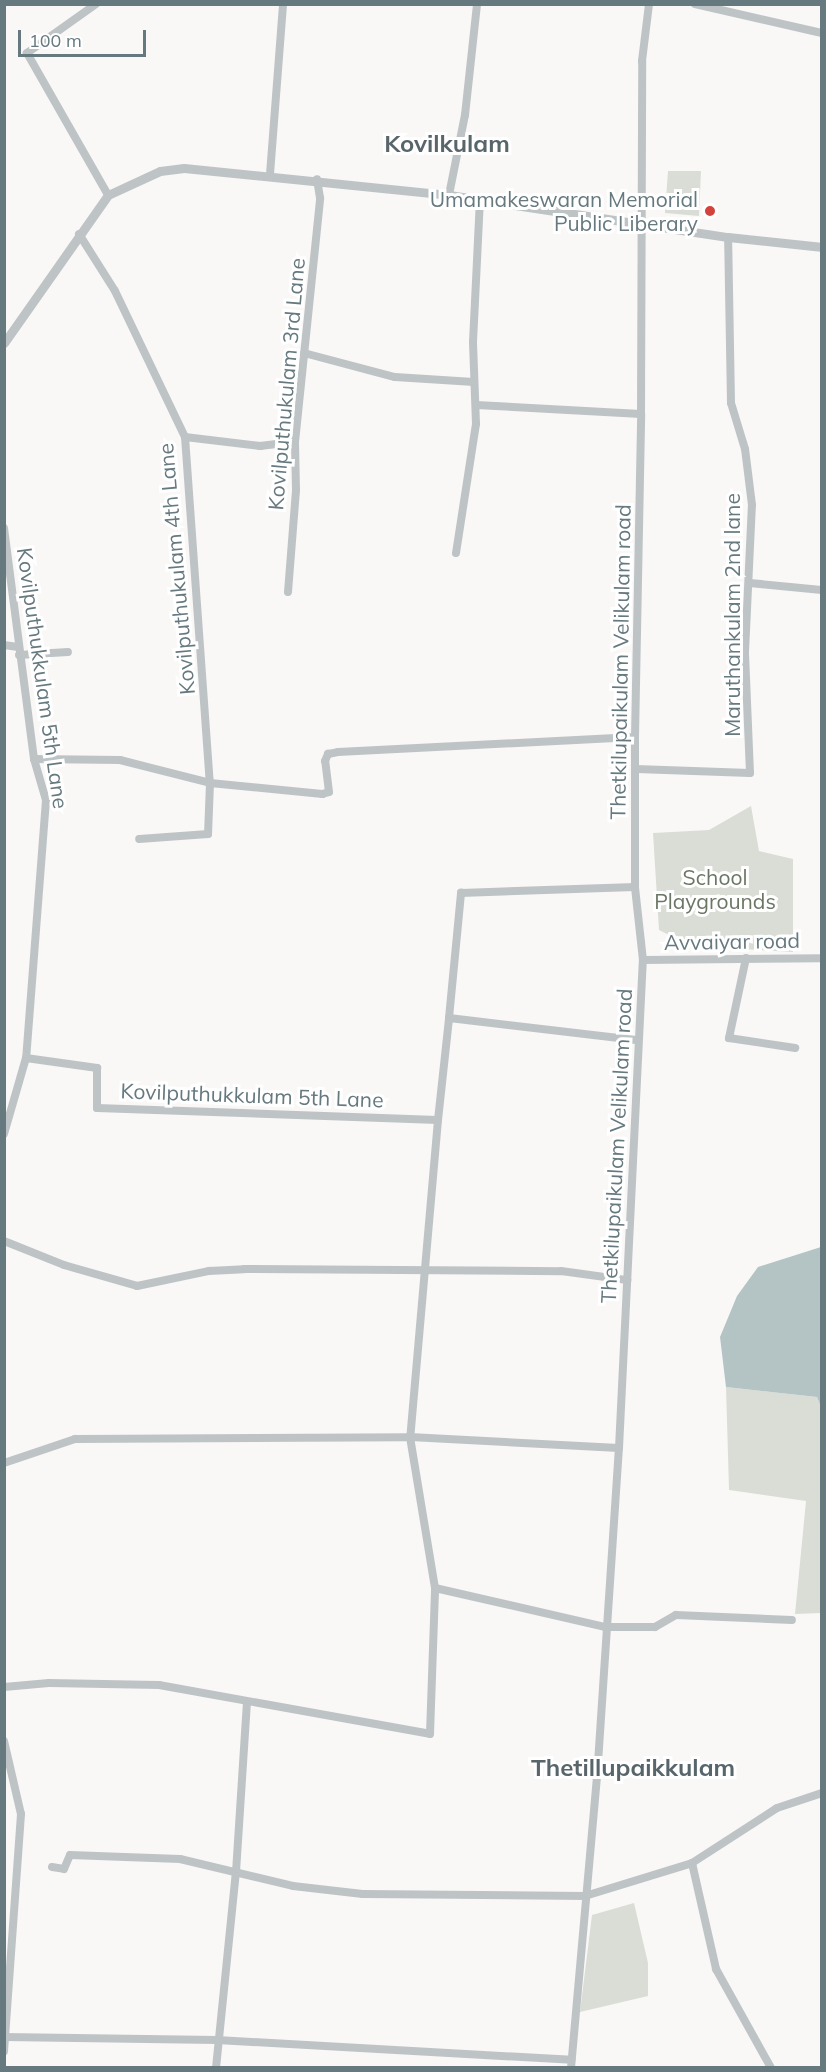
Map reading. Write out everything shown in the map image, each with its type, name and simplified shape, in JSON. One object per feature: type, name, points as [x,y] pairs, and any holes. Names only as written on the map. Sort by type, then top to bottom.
[{"type":"street","points":[[96,4],[27,53],[108,195]]},
{"type":"street","points":[[270,174],[283,4]]},
{"type":"street","points":[[449,195],[465,115],[477,4]]},
{"type":"street","name":"Thetkilupaikulam Velikulam road","points":[[571,2064],[619,1448],[636,1040],[644,960],[635,887],[635,737],[641,414],[642,61],[649,4]]},
{"type":"street","points":[[695,4],[822,33]]},
{"type":"street","points":[[4,343],[108,195],[160,171],[184,168],[270,174],[449,195],[641,225],[822,247]]},
{"type":"street","name":"Kovilputhukulam 3rd Lane","points":[[288,592],[296,490],[295,442],[320,198],[317,179]]},
{"type":"street","points":[[456,553],[476,405],[474,382],[480,200]]},
{"type":"street","name":"Kovilputhukulam 4th Lane","points":[[79,234],[115,291],[185,437],[210,783],[208,834],[139,839]]},
{"type":"street","name":"Maruthankulam 2nd lane","points":[[636,769],[750,773],[745,652],[752,505],[746,449],[731,403],[728,237]]},
{"type":"street","points":[[304,353],[395,377],[474,382]]},
{"type":"street","points":[[476,405],[641,414]]},
{"type":"street","points":[[185,437],[260,446],[295,442]]},
{"type":"street","name":"Kovilputhukkulam 5th Lane","points":[[4,528],[34,759],[46,801],[26,1058],[98,1068],[97,1108],[438,1120]]},
{"type":"street","points":[[750,583],[822,590]]},
{"type":"street","points":[[4,645],[18,647]]},
{"type":"street","points":[[19,656],[68,652]]},
{"type":"street","points":[[34,759],[120,760],[210,783],[322,794],[329,792],[325,761],[328,754],[338,752],[635,737]]},
{"type":"street","points":[[4,1687],[49,1683],[159,1685],[247,1703],[430,1734],[435,1588],[410,1437],[423,1272],[461,893],[635,887]]},
{"type":"street","points":[[746,958],[729,1038],[795,1048]]},
{"type":"street","name":"Avvaiyar road","points":[[644,960],[822,958]]},
{"type":"street","points":[[449,1018],[636,1040]]},
{"type":"street","points":[[4,1134],[26,1058]]},
{"type":"street","points":[[4,1241],[64,1265],[137,1286],[209,1271],[244,1269],[423,1272],[561,1271],[627,1280]]},
{"type":"street","points":[[4,1462],[75,1438],[410,1437],[619,1448]]},
{"type":"street","points":[[435,1588],[605,1627],[655,1628],[676,1615],[792,1620]]},
{"type":"street","points":[[216,2067],[236,1872],[247,1703]]},
{"type":"street","points":[[4,1741],[21,1814],[4,2051]]},
{"type":"street","points":[[52,1867],[64,1869],[70,1855],[116,1855],[180,1859],[294,1886],[363,1894],[585,1896],[692,1863],[777,1808],[822,1793]]},
{"type":"street","points":[[692,1863],[716,1969],[771,2067]]},
{"type":"street","points":[[5,2037],[217,2040],[571,2064]]},
{"type":"green space","points":[[668,171],[701,171],[699,216],[665,213]]},
{"type":"green space","name":"School Playgrounds","points":[[751,806],[759,851],[793,859],[793,952],[691,946],[659,930],[653,833],[709,830]]},
{"type":"green space","points":[[726,1387],[817,1397],[821,1407],[821,1613],[795,1614],[806,1501],[729,1490]]},
{"type":"green space","points":[[634,1903],[648,1963],[648,1996],[580,2012],[592,1915]]},
{"type":"shaded area","points":[[821,1247],[821,1407],[817,1397],[726,1387],[720,1337],[737,1296],[758,1267]]},
{"type":"place","name":"Umamakeswaran Memorial Public Liberary","points":[[710,211]]},
{"type":"district","name":"Kovilkulam","points":[[447,144]]},
{"type":"district","name":"Thetillupaikkulam","points":[[633,1768]]}]
